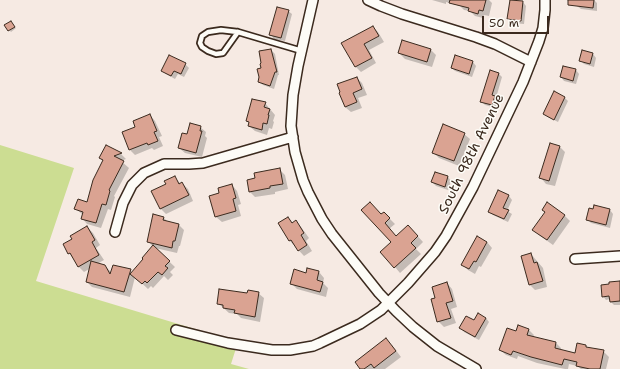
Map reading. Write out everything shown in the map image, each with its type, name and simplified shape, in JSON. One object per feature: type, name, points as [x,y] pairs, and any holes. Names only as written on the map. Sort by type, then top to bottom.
[{"type":"street","points":[[313,0],[294,95],[291,126],[295,152],[308,192],[322,219],[344,249],[396,311],[437,346],[476,369]]},
{"type":"street","points":[[368,0],[402,14],[495,44],[531,62]]},
{"type":"street","name":"South 98th Avenue","points":[[176,330],[228,343],[272,350],[290,350],[313,346],[360,324],[370,318],[388,302],[422,268],[435,252],[446,236],[473,187],[531,62],[543,28],[545,0]]},
{"type":"street","points":[[115,232],[123,203],[132,185],[144,173],[164,164],[203,163],[293,137]]},
{"type":"street","points":[[574,259],[620,256]]},
{"type":"lane","points":[[238,32],[223,53],[216,54],[208,51],[202,47],[200,43],[202,36],[208,32],[221,30],[238,32],[302,51]]},
{"type":"green space","points":[[0,145],[74,168],[36,281],[238,342],[231,364],[249,369],[0,369]]},
{"type":"building","points":[[450,0],[486,0],[483,11],[479,10],[478,14],[468,11],[469,8],[449,3]]},
{"type":"building","points":[[510,0],[523,1],[521,21],[507,19]]},
{"type":"building","points":[[568,0],[594,0],[593,8],[568,5]]},
{"type":"building","points":[[277,7],[289,10],[281,38],[269,35]]},
{"type":"building","points":[[11,21],[15,27],[8,31],[4,25]]},
{"type":"building","points":[[373,26],[379,36],[364,44],[372,58],[355,67],[341,43]]},
{"type":"building","points":[[402,40],[431,49],[427,62],[398,53]]},
{"type":"building","points":[[271,49],[277,72],[275,72],[270,86],[258,82],[259,77],[257,69],[261,68],[259,51]]},
{"type":"building","points":[[582,50],[593,53],[590,64],[579,61]]},
{"type":"building","points":[[169,55],[186,63],[181,74],[174,71],[171,76],[161,71]]},
{"type":"building","points":[[455,55],[473,61],[469,74],[451,68]]},
{"type":"building","points":[[563,66],[576,69],[573,81],[560,77]]},
{"type":"building","points":[[490,70],[499,73],[492,95],[495,96],[492,105],[480,102]]},
{"type":"building","points":[[357,77],[362,89],[353,93],[357,102],[345,107],[337,84]]},
{"type":"building","points":[[554,91],[565,97],[554,120],[543,114]]},
{"type":"building","points":[[252,99],[266,102],[264,107],[270,109],[267,124],[263,123],[262,130],[248,126],[249,122],[246,121]]},
{"type":"building","points":[[150,114],[157,131],[154,132],[158,141],[148,145],[147,143],[129,150],[122,132],[135,127],[133,121]]},
{"type":"building","points":[[190,123],[201,126],[200,131],[202,131],[196,153],[178,148],[182,133],[187,134]]},
{"type":"building","points":[[443,124],[465,133],[454,161],[432,153]]},
{"type":"building","points":[[550,143],[560,146],[549,181],[539,178]]},
{"type":"building","points":[[106,145],[122,153],[114,156],[124,161],[109,190],[106,205],[102,204],[96,223],[81,219],[83,212],[74,209],[78,199],[87,202],[93,180],[103,160],[99,158]]},
{"type":"building","points":[[280,168],[283,184],[249,192],[247,180],[255,178],[254,173]]},
{"type":"building","points":[[435,172],[448,176],[445,187],[431,182]]},
{"type":"building","points":[[175,176],[179,184],[182,182],[189,195],[160,209],[151,191],[166,184],[164,181]]},
{"type":"building","points":[[232,184],[236,198],[233,199],[236,211],[215,217],[209,196],[219,193],[218,188]]},
{"type":"building","points":[[498,190],[509,195],[503,208],[509,210],[504,219],[488,212]]},
{"type":"building","points":[[370,202],[381,214],[384,212],[390,218],[385,223],[396,236],[408,225],[418,236],[411,243],[416,248],[394,268],[380,252],[391,242],[361,210]]},
{"type":"building","points":[[547,202],[565,215],[547,240],[532,230],[545,212],[542,210]]},
{"type":"building","points":[[594,205],[610,209],[606,225],[586,220],[589,208],[593,209]]},
{"type":"building","points":[[153,214],[164,217],[163,220],[179,224],[172,248],[147,242]]},
{"type":"building","points":[[288,217],[292,223],[296,220],[304,233],[301,235],[307,245],[298,251],[291,240],[289,241],[278,223]]},
{"type":"building","points":[[87,226],[95,240],[92,242],[99,255],[78,267],[70,253],[68,254],[63,244],[72,239],[70,236]]},
{"type":"building","points":[[477,236],[487,242],[476,262],[474,261],[469,269],[461,265]]},
{"type":"building","points":[[153,245],[170,261],[165,266],[168,268],[162,275],[158,272],[147,283],[145,281],[142,284],[130,274]]},
{"type":"building","points":[[531,253],[534,263],[537,262],[543,281],[529,285],[521,256]]},
{"type":"building","points":[[91,261],[105,265],[110,274],[113,265],[131,269],[124,292],[86,282]]},
{"type":"building","points":[[307,268],[319,271],[317,280],[323,282],[320,292],[290,284],[294,269],[306,273]]},
{"type":"building","points":[[620,281],[620,301],[610,302],[609,296],[602,297],[601,285],[609,284],[609,282]]},
{"type":"building","points":[[447,282],[453,301],[446,303],[451,318],[437,322],[431,299],[435,298],[432,287]]},
{"type":"building","points":[[219,289],[247,293],[248,290],[259,292],[255,317],[234,313],[235,310],[223,308],[223,305],[217,304]]},
{"type":"building","points":[[478,313],[486,318],[475,337],[459,328],[466,316],[474,320]]},
{"type":"building","points":[[518,325],[529,329],[527,335],[556,342],[555,348],[575,353],[577,343],[586,345],[586,347],[604,350],[600,369],[590,369],[576,366],[577,362],[564,359],[562,365],[513,351],[511,355],[499,350],[507,328],[516,331]]},
{"type":"building","points":[[386,338],[396,351],[374,368],[371,364],[364,369],[360,369],[355,362]]}]
